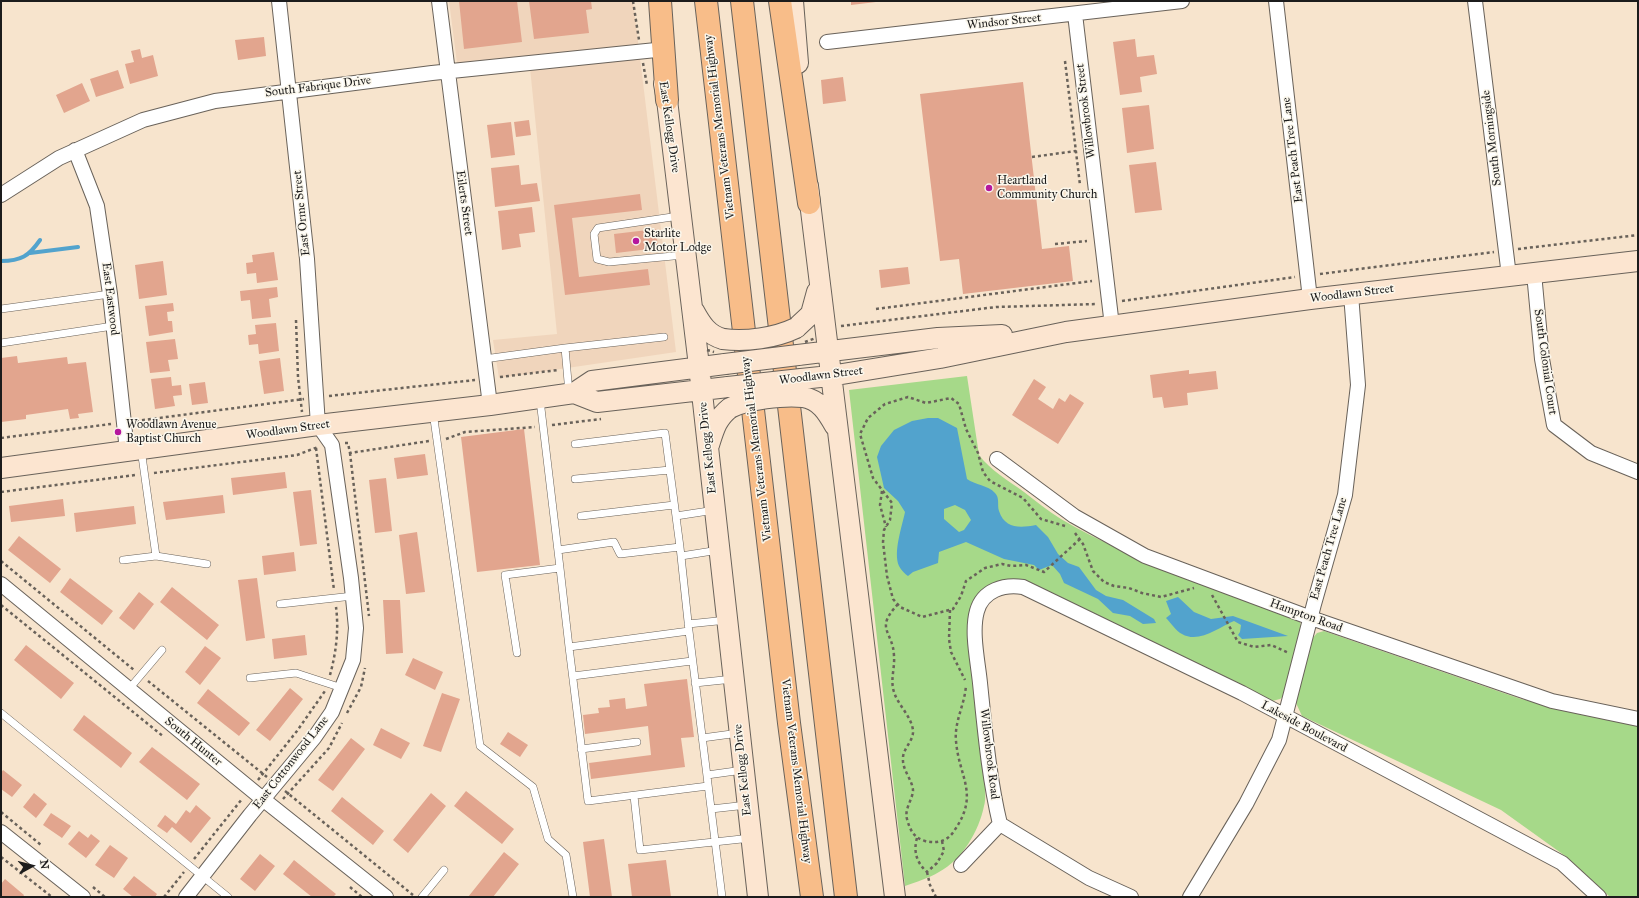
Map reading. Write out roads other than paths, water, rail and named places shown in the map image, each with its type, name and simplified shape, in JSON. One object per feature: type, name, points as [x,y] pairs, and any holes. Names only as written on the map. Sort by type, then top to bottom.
[{"type":"highway","points":[[660,1],[667,100]]},
{"type":"highway","name":"Vietnam Veterans Memorial Highway","points":[[706,1],[789,723],[812,897]]},
{"type":"highway","points":[[742,1],[846,897]]},
{"type":"highway","points":[[780,1],[809,203]]},
{"type":"highway","points":[[789,723],[804,897]]},
{"type":"main road","name":"East Kellogg Drive","points":[[649,1],[649,51],[667,100],[686,255],[758,897]]},
{"type":"main road","points":[[793,1],[809,203],[895,897]]},
{"type":"main road","name":"Woodlawn Street","points":[[572,393],[597,402],[728,387],[802,388],[830,376],[940,358],[1066,332],[1310,299],[1638,261]]},
{"type":"main road","points":[[692,307],[702,326],[716,337],[735,341],[784,334],[796,328],[811,314],[819,286]]},
{"type":"main road","name":"Woodlawn Street","points":[[1,468],[318,425],[540,398],[572,393],[592,381],[699,366],[938,338],[1066,332]]},
{"type":"main road","points":[[708,448],[716,424],[722,415],[730,408],[744,402],[794,396],[802,388],[811,398],[824,408],[836,428]]},
{"type":"street","name":"East Orme Street","points":[[279,1],[290,90],[307,259],[318,425]]},
{"type":"street","name":"Eilerts Street","points":[[439,1],[446,72],[490,405]]},
{"type":"street","name":"Windsor Street","points":[[827,42],[1182,1]]},
{"type":"street","name":"East Peach Tree Lane","points":[[1276,1],[1310,299]]},
{"type":"street","name":"South Morningside","points":[[1475,1],[1509,276]]},
{"type":"street","name":"Willowbrook Street","points":[[1075,14],[1112,326]]},
{"type":"street","name":"South Fabrique Drive","points":[[1,195],[59,158],[75,150],[144,120],[215,101],[290,90],[446,72],[649,51]]},
{"type":"street","name":"East Eastwood","points":[[75,150],[97,206],[110,294],[124,422],[134,450]]},
{"type":"street","name":"South Colonial Court","points":[[1534,273],[1542,359],[1554,425],[1591,454],[1638,472]]},
{"type":"street","name":"East Peach Tree Lane","points":[[1190,897],[1246,804],[1279,740],[1346,487],[1358,385],[1351,294]]},
{"type":"street","name":"East Cottonwood Lane","points":[[186,897],[314,738],[332,712],[353,660],[356,628],[353,596],[332,445],[318,425]]},
{"type":"street","name":"Hampton Road","points":[[998,459],[1074,516],[1145,556],[1311,618],[1552,701],[1638,719]]},
{"type":"street","name":"South Hunter","points":[[1,584],[264,800],[386,897]]},
{"type":"street","name":"Lakeside Boulevard","points":[[996,588],[1010,585],[1023,587],[1242,693],[1562,863],[1599,897]]},
{"type":"street","name":"Willowbrook Road","points":[[996,588],[983,598],[977,611],[975,639],[991,789],[1000,824]]},
{"type":"street","points":[[961,865],[1000,824],[1089,878],[1131,897]]},
{"type":"street","points":[[1,832],[83,897]]},
{"type":"lane","points":[[681,215],[598,228],[594,234],[597,259],[609,262],[686,255]]},
{"type":"lane","points":[[1,308],[110,294]]},
{"type":"lane","points":[[1,343],[113,326]]},
{"type":"lane","points":[[484,359],[664,337]]},
{"type":"lane","points":[[566,348],[572,393]]},
{"type":"lane","points":[[540,398],[588,801],[708,786]]},
{"type":"lane","points":[[433,412],[480,746],[533,787],[548,839],[566,855],[573,897]]},
{"type":"lane","points":[[575,444],[665,433],[722,897]]},
{"type":"lane","points":[[134,450],[156,556]]},
{"type":"lane","points":[[575,480],[670,470]]},
{"type":"lane","points":[[581,516],[674,505]]},
{"type":"lane","points":[[676,516],[715,510]]},
{"type":"lane","points":[[558,550],[614,542],[620,554],[680,547]]},
{"type":"lane","points":[[681,556],[719,550]]},
{"type":"lane","points":[[124,560],[156,556],[207,564]]},
{"type":"lane","points":[[516,653],[505,575],[560,568]]},
{"type":"lane","points":[[280,604],[353,596]]},
{"type":"lane","points":[[569,647],[727,620]]},
{"type":"lane","points":[[129,690],[162,650]]},
{"type":"lane","points":[[573,676],[692,661]]},
{"type":"lane","points":[[250,678],[296,673],[342,688]]},
{"type":"lane","points":[[695,683],[734,679]]},
{"type":"lane","points":[[1,713],[228,897]]},
{"type":"lane","points":[[702,738],[739,733]]},
{"type":"lane","points":[[581,749],[637,742]]},
{"type":"lane","points":[[707,775],[744,770]]},
{"type":"lane","points":[[634,796],[640,850],[751,838]]},
{"type":"lane","points":[[711,809],[747,805]]},
{"type":"lane","points":[[422,897],[444,870]]},
{"type":"water","points":[[938,418],[957,428],[967,479],[989,488],[995,493],[999,511],[1005,521],[1019,527],[1036,525],[1048,537],[1058,554],[1068,563],[1079,567],[1096,590],[1106,596],[1123,600],[1154,619],[1156,623],[1143,624],[1130,616],[1113,613],[1098,599],[1064,583],[1060,574],[1052,565],[1039,570],[1034,565],[1004,559],[966,542],[939,552],[938,563],[913,572],[908,576],[899,566],[897,560],[897,547],[905,512],[898,501],[884,488],[877,457],[881,446],[894,430],[912,421]],"holes":[[[955,505],[965,510],[971,520],[964,530],[959,532],[944,519],[944,509]]]},
{"type":"water","points":[[1178,597],[1194,612],[1211,619],[1233,616],[1288,636],[1242,639],[1238,635],[1241,625],[1234,621],[1209,634],[1188,637],[1178,631],[1166,618],[1171,614],[1166,601]]},
{"type":"waterway","points":[[1,261],[19,259],[28,254],[40,240]]},
{"type":"waterway","points":[[30,253],[78,247]]},
{"type":"place","name":"Heartland Community Church","points":[[989,188]]},
{"type":"place","name":"Starlite Motor Lodge","points":[[636,241]]},
{"type":"place","name":"Woodlawn Avenue Baptist Church","points":[[118,432]]}]
